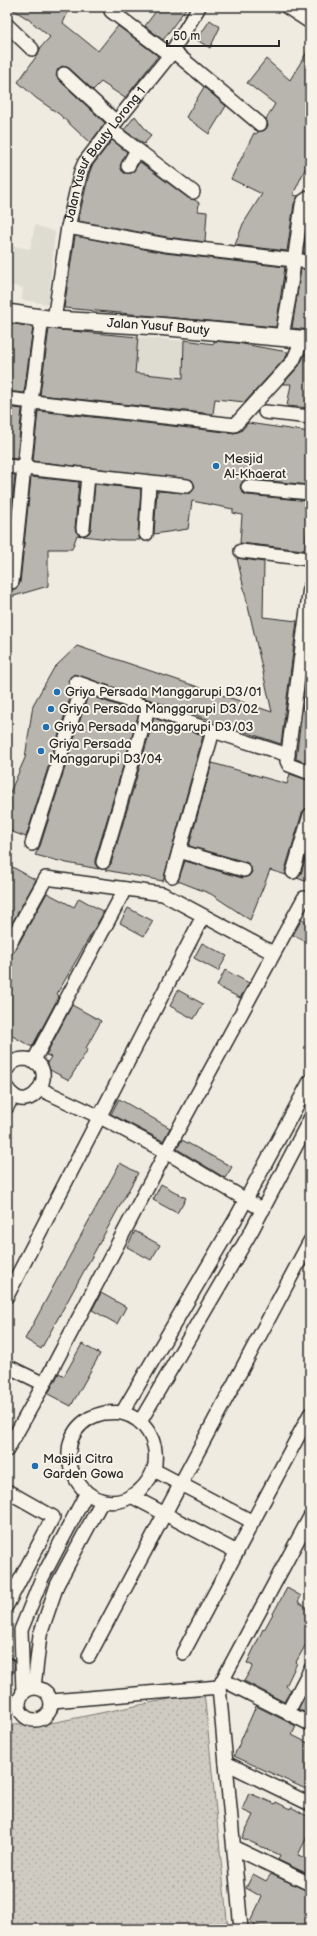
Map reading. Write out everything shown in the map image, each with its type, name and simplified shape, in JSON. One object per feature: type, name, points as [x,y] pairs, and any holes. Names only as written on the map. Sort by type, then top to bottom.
[{"type":"street","name":"Jalan Yusuf Bauty Lorong 1","points":[[12,582],[31,402],[81,171],[113,125],[172,53],[199,7]]},
{"type":"street","points":[[287,7],[310,22]]},
{"type":"street","points":[[111,11],[172,53],[260,124]]},
{"type":"street","points":[[7,25],[32,49]]},
{"type":"street","points":[[64,74],[137,150],[193,192]]},
{"type":"street","points":[[128,166],[137,150]]},
{"type":"street","points":[[282,336],[302,204],[310,197]]},
{"type":"street","points":[[68,227],[166,245],[310,262]]},
{"type":"street","name":"Jalan Yusuf Bauty","points":[[7,313],[48,319],[307,339]]},
{"type":"street","points":[[7,399],[235,425],[293,361],[307,339]]},
{"type":"street","points":[[265,412],[310,417]]},
{"type":"street","points":[[7,466],[149,483],[187,486]]},
{"type":"street","points":[[83,528],[88,476]]},
{"type":"street","points":[[146,534],[149,483]]},
{"type":"street","points":[[248,487],[310,493]]},
{"type":"street","points":[[241,551],[310,559]]},
{"type":"street","points":[[310,587],[309,613],[288,755],[289,765],[310,772]]},
{"type":"street","points":[[32,844],[80,683],[148,709],[288,755]]},
{"type":"street","points":[[103,862],[148,709]]},
{"type":"street","points":[[172,876],[213,731]]},
{"type":"street","points":[[293,872],[304,854],[310,815]]},
{"type":"street","points":[[179,851],[244,870]]},
{"type":"street","points":[[7,948],[46,878],[164,894],[273,953]]},
{"type":"street","points":[[33,1062],[125,889]]},
{"type":"street","points":[[7,1450],[44,1384],[166,1152],[304,898]]},
{"type":"street","points":[[7,1296],[203,916]]},
{"type":"street","points":[[7,1068],[14,1061],[21,1059],[38,1065],[43,1077],[40,1089],[31,1097],[9,1097]]},
{"type":"street","points":[[122,1413],[235,1220],[310,1081]]},
{"type":"street","points":[[40,1089],[100,1117],[166,1152],[263,1210]]},
{"type":"street","points":[[140,1422],[252,1230],[310,1119]]},
{"type":"street","points":[[235,1220],[252,1230]]},
{"type":"street","points":[[89,1656],[166,1514],[310,1240]]},
{"type":"street","points":[[7,1366],[44,1384]]},
{"type":"street","points":[[104,1413],[122,1413],[140,1422],[151,1436],[156,1453],[154,1470],[145,1486],[131,1496],[102,1501],[86,1494],[72,1474],[68,1458],[70,1443],[78,1429],[89,1418],[104,1413]]},
{"type":"street","points":[[183,1653],[310,1414]]},
{"type":"street","points":[[154,1470],[253,1522]]},
{"type":"street","points":[[7,1491],[53,1517],[7,1605]]},
{"type":"street","points":[[21,1697],[45,1691],[52,1701],[50,1712],[42,1720],[31,1721],[21,1714],[21,1697],[21,1630],[42,1578],[86,1494]]},
{"type":"street","points":[[131,1496],[237,1552]]},
{"type":"street","points":[[21,1697],[57,1585],[102,1501]]},
{"type":"street","points":[[244,1928],[234,1848],[226,1763],[221,1683],[310,1517]]},
{"type":"street","points":[[42,1578],[57,1585]]},
{"type":"street","points":[[288,1712],[310,1670]]},
{"type":"street","points":[[52,1701],[221,1683],[288,1712],[310,1724]]},
{"type":"street","points":[[226,1763],[310,1804]]},
{"type":"street","points":[[234,1848],[310,1884]]},
{"type":"shaded area","points":[[35,225],[55,232],[48,304],[22,300],[23,288],[7,285],[7,245],[30,249]]},
{"type":"shaded area","points":[[138,337],[184,341],[183,378],[135,373]]},
{"type":"shaded area","points":[[204,1692],[228,1929],[7,1929],[7,1724],[51,1723]]},
{"type":"building","points":[[9,7],[61,7],[68,12],[63,23],[98,51],[118,26],[158,56],[125,98],[101,82],[93,90],[69,68],[62,66],[58,69],[56,76],[59,80],[105,123],[90,143],[59,114],[36,98],[18,82],[38,54],[41,47],[50,37],[28,19]]},
{"type":"building","points":[[159,7],[187,7],[163,40],[145,26]]},
{"type":"building","points":[[210,20],[220,27],[210,48],[197,40]]},
{"type":"building","points":[[310,47],[310,158],[293,195],[298,196],[294,204],[287,251],[235,245],[243,224],[262,194],[231,179],[254,133],[256,134],[266,129],[268,125],[266,119],[275,104],[247,83],[266,59],[290,80]]},
{"type":"building","points":[[204,87],[226,106],[209,134],[186,117]]},
{"type":"building","points":[[135,116],[151,136],[144,144],[124,130]]},
{"type":"building","points":[[112,140],[127,152],[120,166],[124,173],[132,173],[140,162],[188,198],[199,203],[198,211],[207,212],[205,242],[167,237],[78,221],[92,166]]},
{"type":"building","points":[[310,207],[310,254],[303,253]]},
{"type":"building","points":[[75,236],[165,253],[285,267],[276,327],[64,308]]},
{"type":"building","points":[[301,269],[310,270],[310,330],[292,328]]},
{"type":"building","points":[[9,323],[33,327],[24,393],[7,391]]},
{"type":"building","points":[[49,329],[138,337],[135,373],[183,378],[184,340],[214,344],[214,341],[237,343],[288,352],[286,357],[245,402],[215,399],[213,414],[40,395]]},
{"type":"building","points":[[305,354],[310,355],[310,408],[287,406],[291,384],[283,384],[299,366]]},
{"type":"building","points":[[7,407],[22,409],[17,459],[7,458]]},
{"type":"building","points":[[38,411],[234,433],[241,431],[248,423],[310,432],[310,485],[249,479],[242,482],[240,487],[243,493],[247,495],[310,501],[310,517],[304,550],[240,543],[242,515],[233,513],[233,509],[192,501],[188,529],[154,534],[157,491],[190,493],[195,487],[192,480],[33,461]]},
{"type":"building","points":[[7,474],[15,475],[7,553]]},
{"type":"building","points":[[31,477],[79,482],[75,528],[76,532],[81,536],[77,535],[72,549],[48,549],[48,586],[7,598],[7,588],[15,589],[20,583]]},
{"type":"building","points":[[95,484],[141,489],[138,534],[140,540],[117,540],[83,536],[89,533],[91,529]]},
{"type":"building","points":[[237,558],[264,562],[263,617],[297,621],[281,744],[74,674],[68,680],[70,687],[73,689],[26,837],[7,830],[7,799],[25,758],[33,705],[54,668],[77,646],[272,712]]},
{"type":"building","points":[[310,648],[310,764],[296,759]]},
{"type":"building","points":[[88,695],[139,713],[95,860],[95,864],[99,869],[35,855],[40,846]]},
{"type":"building","points":[[154,718],[203,736],[163,881],[105,870],[111,864]]},
{"type":"building","points":[[212,763],[287,784],[290,774],[310,781],[310,807],[305,809],[302,813],[285,870],[286,875],[270,870],[250,920],[211,894],[178,881],[185,861],[242,878],[249,876],[252,872],[250,865],[246,862],[189,846]]},
{"type":"building","points":[[310,843],[310,883],[297,878],[301,874]]},
{"type":"building","points":[[7,864],[36,880],[7,932]]},
{"type":"building","points":[[47,893],[74,907],[79,898],[104,912],[57,994],[59,996],[32,1047],[7,1033],[7,956],[14,952]]},
{"type":"building","points":[[128,908],[153,921],[144,936],[120,923]]},
{"type":"building","points":[[302,919],[310,924],[310,944],[293,935]]},
{"type":"building","points":[[202,943],[227,956],[218,971],[194,958]]},
{"type":"building","points":[[225,970],[249,983],[240,998],[217,986]]},
{"type":"building","points":[[178,990],[203,1004],[194,1019],[170,1006]]},
{"type":"building","points":[[72,1005],[101,1021],[86,1048],[88,1049],[69,1080],[50,1070],[47,1063],[51,1057],[46,1055]]},
{"type":"building","points":[[119,1099],[170,1128],[163,1141],[111,1114]]},
{"type":"building","points":[[182,1140],[232,1167],[225,1178],[177,1149]]},
{"type":"building","points":[[120,1163],[138,1173],[41,1349],[25,1339]]},
{"type":"building","points":[[161,1184],[186,1198],[177,1213],[153,1200]]},
{"type":"building","points":[[135,1231],[160,1245],[151,1260],[127,1247]]},
{"type":"building","points":[[101,1293],[126,1307],[117,1324],[92,1310]]},
{"type":"building","points":[[82,1344],[100,1354],[71,1406],[48,1394],[59,1373],[64,1376]]},
{"type":"building","points":[[287,1588],[301,1596],[298,1602],[310,1609],[310,1637],[296,1662],[297,1663],[286,1686],[291,1690],[284,1702],[244,1681],[253,1666],[247,1663],[263,1629],[264,1630]]},
{"type":"building","points":[[305,1696],[310,1698],[310,1715],[298,1709]]},
{"type":"building","points":[[256,1706],[296,1726],[292,1735],[310,1744],[310,1791],[234,1756]]},
{"type":"building","points":[[249,1793],[275,1804],[276,1802],[290,1809],[291,1807],[310,1818],[310,1831],[298,1855],[310,1860],[310,1875],[278,1860],[280,1855],[242,1838],[253,1815],[242,1810]]},
{"type":"building","points":[[253,1874],[266,1881],[271,1874],[310,1892],[310,1929],[264,1929],[250,1922],[262,1897],[246,1888]]},
{"type":"place","name":"Mesjid Al-Khaerat","points":[[216,466]]},
{"type":"place","name":"Griya Persada Manggarupi D3/01","points":[[57,692]]},
{"type":"place","name":"Griya Persada Manggarupi D3/02","points":[[51,709]]},
{"type":"place","name":"Griya Persada Manggarupi D3/03","points":[[46,727]]},
{"type":"place","name":"Griya Persada Manggarupi D3/04","points":[[41,751]]},
{"type":"place","name":"Masjid Citra Garden Gowa","points":[[35,1466]]}]
